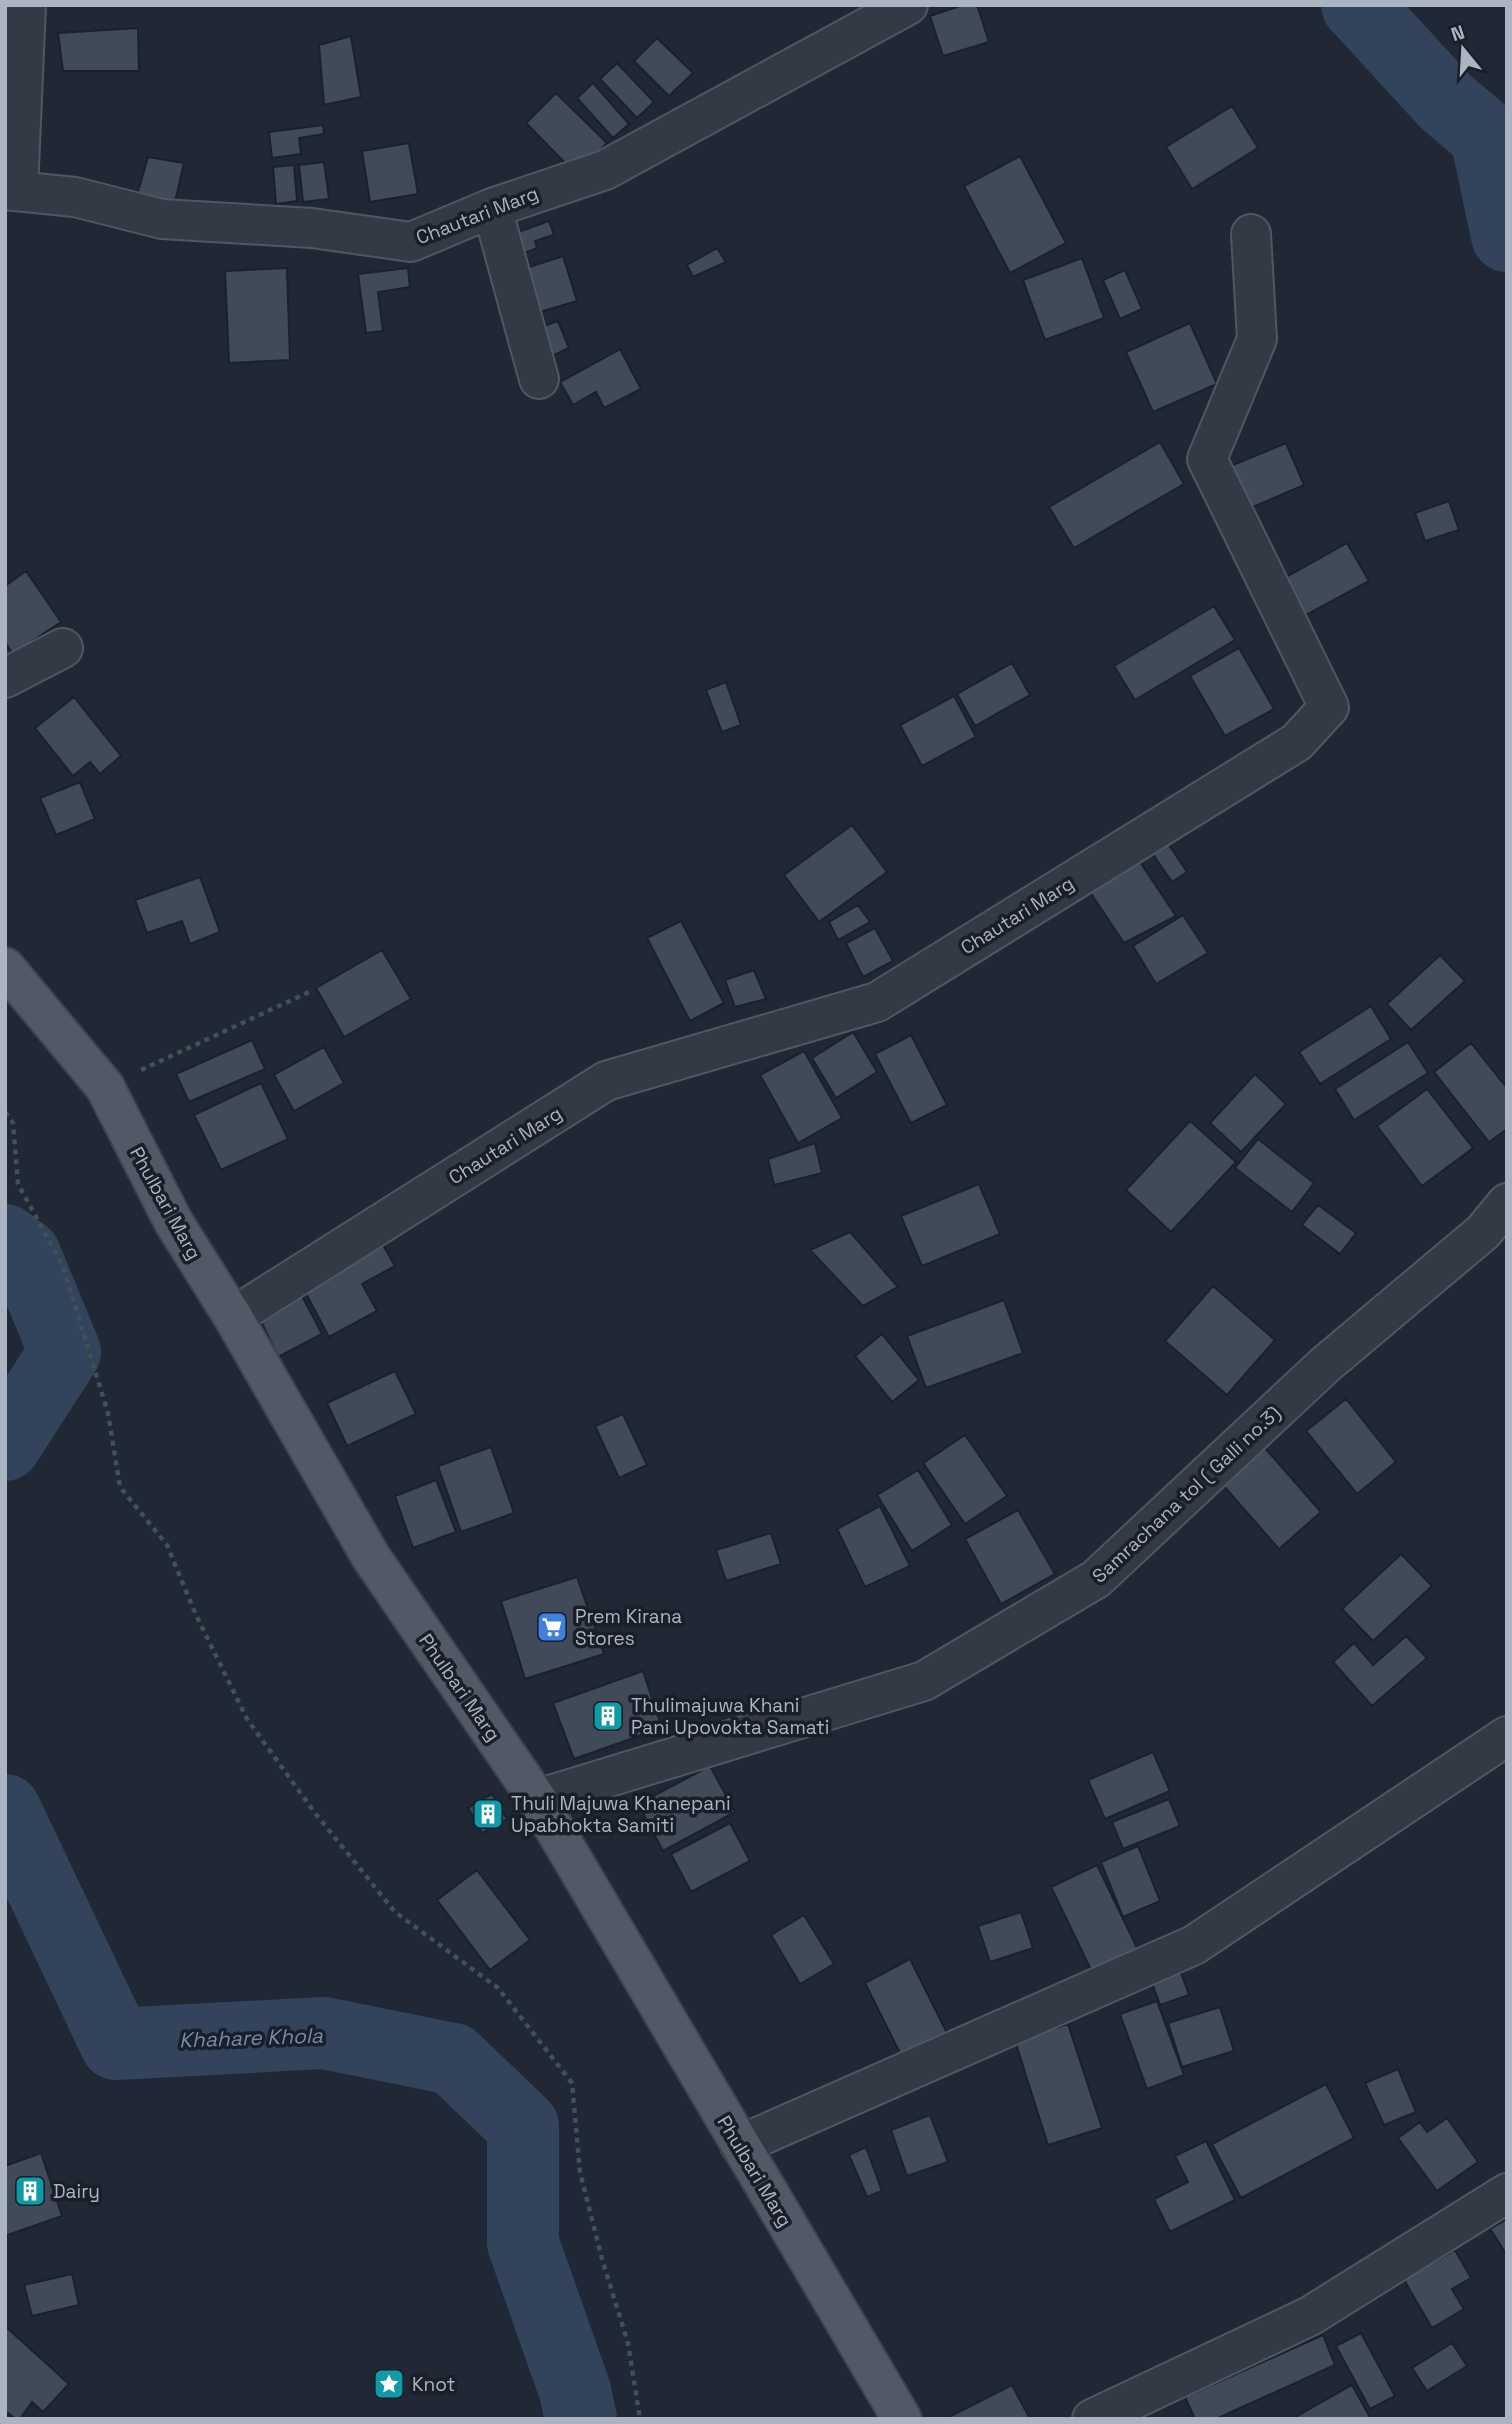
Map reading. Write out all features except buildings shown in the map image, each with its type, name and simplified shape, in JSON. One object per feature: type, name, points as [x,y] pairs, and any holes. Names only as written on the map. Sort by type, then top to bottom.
[{"type":"main road","name":"Phulbari Marg","points":[[5,967],[105,1087],[173,1221],[233,1317],[371,1557],[537,1799],[902,2419]]},
{"type":"street","points":[[12,190],[26,5]]},
{"type":"street","name":"Chautari Marg","points":[[12,190],[75,197],[162,219],[312,228],[411,242],[492,208],[605,170],[908,5]]},
{"type":"street","points":[[492,208],[539,379]]},
{"type":"street","name":"Chautari Marg","points":[[233,1317],[606,1081],[877,1002],[1297,742],[1329,707],[1207,459],[1257,339],[1251,234]]},
{"type":"street","points":[[5,678],[63,648]]},
{"type":"street","name":"Samrachana tol ( Galli no.3)","points":[[537,1799],[924,1681],[1096,1579],[1326,1364],[1483,1232],[1507,1203]]},
{"type":"street","points":[[740,2146],[1194,1945],[1507,1736]]},
{"type":"street","points":[[1092,2419],[1310,2316],[1507,2193]]},
{"type":"path","points":[[105,1087],[309,992]]},
{"type":"path","points":[[5,1112],[13,1123],[18,1184],[62,1264],[108,1413],[120,1487],[167,1545],[196,1615],[247,1719],[315,1813],[395,1912],[498,1988],[572,2082],[580,2172],[602,2259],[628,2343],[640,2419]]},
{"type":"waterway","name":"Khahare Khola","points":[[1357,5],[1446,102],[1486,136],[1507,236]]},
{"type":"waterway","name":"Khahare Khola","points":[[5,1240],[25,1255],[65,1352],[5,1445]]},
{"type":"waterway","name":"Khahare Khola","points":[[5,1810],[116,2044],[324,2033],[453,2059],[523,2126],[523,2243],[575,2391],[581,2419]]},
{"type":"place","name":"Prem Kirana Stores","points":[[552,1627]]},
{"type":"place","name":"Thulimajuwa Khani Pani Upovokta Samati","points":[[608,1716]]},
{"type":"place","name":"Thuli Majuwa Khanepani Upabhokta Samiti","points":[[488,1814]]},
{"type":"place","name":"Dairy","points":[[30,2191]]},
{"type":"place","name":"Knot","points":[[389,2384]]}]
